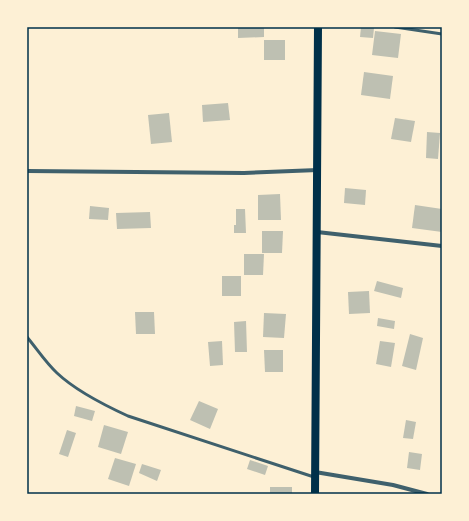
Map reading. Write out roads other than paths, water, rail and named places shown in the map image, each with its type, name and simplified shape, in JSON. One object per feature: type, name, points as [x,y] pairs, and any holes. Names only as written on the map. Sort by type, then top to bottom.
[{"type":"main road","points":[[315,494],[318,27]]},
{"type":"street","points":[[27,171],[244,173],[318,170]]},
{"type":"street","points":[[317,232],[442,246]]},
{"type":"street","points":[[315,475],[393,485],[427,494]]},
{"type":"lane","points":[[395,27],[442,34]]},
{"type":"lane","points":[[27,337],[56,372],[69,383],[108,407],[136,419],[315,475]]}]
